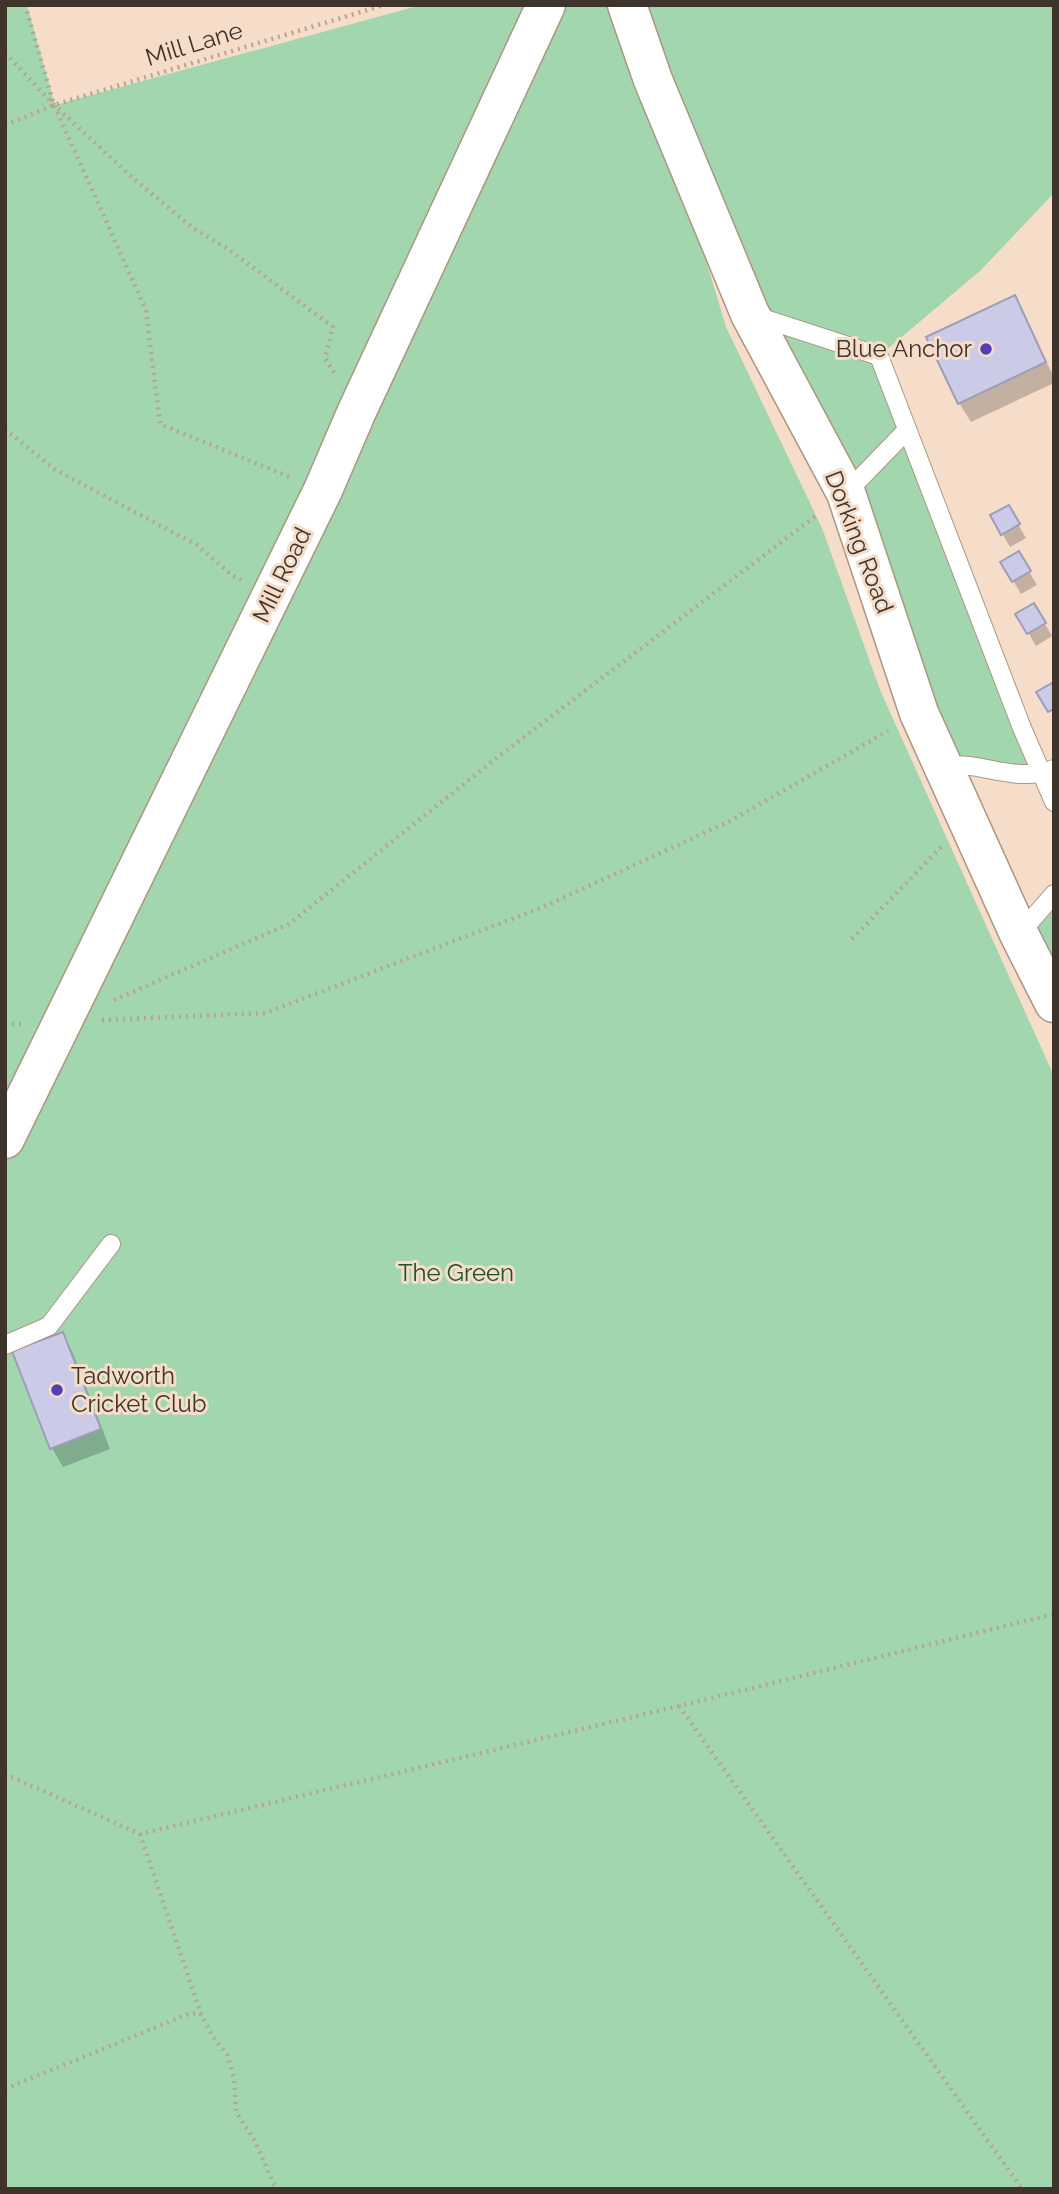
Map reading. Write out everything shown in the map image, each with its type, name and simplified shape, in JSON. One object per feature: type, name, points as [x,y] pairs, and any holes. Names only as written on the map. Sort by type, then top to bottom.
[{"type":"main road","name":"Mill Road","points":[[5,1139],[324,490],[357,411],[546,5]]},
{"type":"main road","name":"Dorking Road","points":[[628,5],[653,80],[750,314],[846,493],[919,713],[1019,934],[1054,1003]]},
{"type":"lane","points":[[750,314],[879,356],[1022,728],[1047,771],[1054,802]]},
{"type":"lane","points":[[846,493],[907,430]]},
{"type":"lane","points":[[943,765],[974,766],[1018,774],[1047,771]]},
{"type":"lane","points":[[1019,934],[1054,894]]},
{"type":"lane","points":[[5,1345],[49,1326],[111,1244]]},
{"type":"path","points":[[25,5],[54,105],[146,310],[160,424],[324,490]]},
{"type":"path","name":"Mill Lane","points":[[5,125],[54,105],[384,5]]},
{"type":"path","points":[[5,53],[54,105],[134,179],[193,228],[228,249],[333,327],[326,358],[357,411]]},
{"type":"path","points":[[5,429],[54,469],[197,545],[233,576],[273,595]]},
{"type":"path","points":[[64,1021],[289,924],[499,756],[846,493]]},
{"type":"path","points":[[64,1021],[265,1013],[568,895],[730,821],[919,713]]},
{"type":"path","points":[[852,939],[948,839],[969,823]]},
{"type":"path","points":[[5,1774],[140,1835],[1054,1614]]},
{"type":"path","points":[[679,1706],[1022,2189]]},
{"type":"path","points":[[140,1835],[201,2014],[227,2054],[234,2078],[236,2112],[255,2141],[273,2183],[279,2189]]},
{"type":"path","points":[[5,2089],[191,2013],[201,2014]]},
{"type":"green space","name":"The Green","points":[[5,5],[27,5],[55,105],[421,5],[1054,5],[1054,193],[980,271],[879,356],[1041,773],[943,765],[655,90],[726,327],[822,528],[880,690],[1054,1076],[1054,2189],[5,2189]]},
{"type":"green space","points":[[1054,894],[1054,1003],[1019,934]]},
{"type":"building","name":"Blue Anchor","points":[[1015,295],[1046,362],[958,404],[926,337]]},
{"type":"building","points":[[1009,505],[1020,524],[1001,535],[990,515]]},
{"type":"building","points":[[1019,551],[1031,571],[1012,582],[1000,562]]},
{"type":"building","points":[[1034,603],[1046,623],[1027,634],[1015,614]]},
{"type":"building","points":[[1054,682],[1054,709],[1048,712],[1036,692]]},
{"type":"building","name":"Tadworth Cricket Club","points":[[63,1332],[101,1429],[50,1449],[12,1351]]},
{"type":"place","name":"Blue Anchor","points":[[986,349]]},
{"type":"place","name":"Tadworth Cricket Club","points":[[57,1390]]}]
